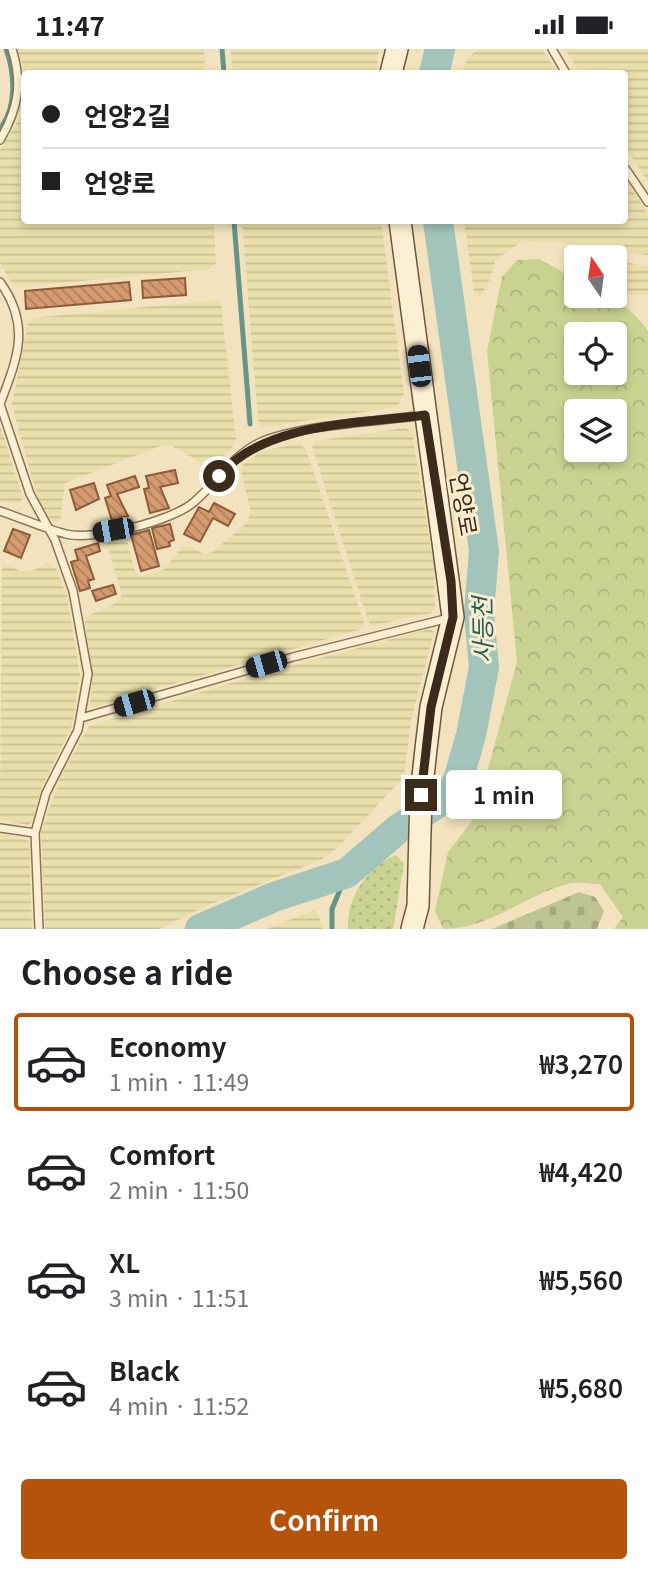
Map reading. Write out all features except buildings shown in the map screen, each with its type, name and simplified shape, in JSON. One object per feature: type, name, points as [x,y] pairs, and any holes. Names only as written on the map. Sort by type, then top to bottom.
[{"type":"street","points":[[392,70],[397,49]]},
{"type":"street","name":"언양로","points":[[400,224],[425,415],[451,581],[453,617],[431,707],[421,795],[418,907],[412,929]]},
{"type":"lane","points":[[0,140],[16,113],[18,68],[12,49]]},
{"type":"lane","points":[[552,49],[564,70]]},
{"type":"lane","points":[[628,172],[648,202]]},
{"type":"lane","points":[[0,282],[15,303],[21,325],[10,375],[0,404],[30,493],[55,540],[73,591],[88,674],[78,730],[46,793],[35,833],[39,929]]},
{"type":"lane","points":[[0,512],[67,534],[91,534],[157,520],[192,504],[234,457],[262,441],[297,433],[425,415]]},
{"type":"lane","points":[[81,718],[293,657],[453,617]]},
{"type":"lane","points":[[0,828],[35,833]]},
{"type":"shaded area","points":[[17,49],[204,49],[205,70],[24,70]]},
{"type":"shaded area","points":[[231,49],[379,49],[376,70],[232,70]]},
{"type":"shaded area","points":[[479,49],[542,49],[556,70],[462,70],[468,57]]},
{"type":"shaded area","points":[[565,49],[648,49],[648,182],[628,151],[628,70],[578,70]]},
{"type":"shaded area","points":[[21,116],[21,224],[214,224],[216,263],[210,269],[17,287],[12,284],[0,263],[0,150]]},
{"type":"shaded area","points":[[628,183],[648,214],[648,255],[627,252],[627,245],[522,241],[496,260],[487,286],[479,297],[474,291],[464,224],[628,224]]},
{"type":"shaded area","points":[[242,224],[381,224],[404,394],[397,407],[263,427],[258,420]]},
{"type":"shaded area","points":[[627,263],[648,266],[648,295],[627,295]]},
{"type":"shaded area","points":[[218,300],[221,304],[236,440],[234,445],[215,465],[208,466],[172,446],[163,445],[65,483],[60,521],[52,521],[39,503],[12,405],[28,322],[32,318]]},
{"type":"shaded area","points":[[0,425],[23,498],[19,503],[0,502]]},
{"type":"shaded area","points":[[405,428],[412,432],[434,566],[435,606],[431,613],[370,626],[312,447],[316,441]]},
{"type":"shaded area","points":[[299,444],[306,449],[364,623],[361,629],[95,707],[90,705],[93,675],[85,623],[87,616],[118,602],[122,594],[107,545],[109,540],[127,540],[135,572],[140,576],[163,570],[182,547],[191,546],[203,554],[211,553],[246,524],[251,512],[241,472],[243,464],[265,450]]},
{"type":"shaded area","points":[[2,563],[20,571],[32,571],[47,563],[56,568],[67,596],[80,675],[72,726],[42,786],[33,821],[28,825],[0,820]]},
{"type":"shaded area","points":[[429,629],[434,632],[411,720],[404,777],[337,848],[322,859],[204,907],[159,929],[45,929],[41,832],[61,776],[89,726],[268,672]]},
{"type":"shaded area","points":[[0,834],[29,841],[32,929],[0,929]]},
{"type":"shaded area","points":[[313,911],[318,913],[323,929],[266,929]]},
{"type":"green space","points":[[539,259],[564,273],[564,308],[626,308],[648,331],[648,929],[614,929],[623,917],[600,884],[567,884],[551,889],[491,918],[460,928],[443,929],[435,911],[448,852],[475,817],[517,662],[487,351],[502,277],[517,260]]},
{"type":"green space","points":[[396,855],[404,864],[393,929],[348,929],[351,906],[360,885],[376,867]]},
{"type":"green space","points":[[579,892],[595,897],[604,911],[597,929],[492,929]]},
{"type":"waterway","points":[[0,129],[6,120],[13,90],[6,49]]},
{"type":"waterway","points":[[222,49],[224,70]]},
{"type":"waterway","name":"사등천","points":[[435,70],[440,49]]},
{"type":"waterway","points":[[234,224],[250,424]]},
{"type":"waterway","name":"사등천","points":[[200,929],[274,897],[347,873],[398,829],[435,805],[457,784],[471,735],[484,667],[479,613],[484,551],[438,224]]},
{"type":"waterway","points":[[332,929],[332,909],[347,873]]},
{"type":"route","points":[[219,476],[234,457],[262,441],[297,433],[425,415],[451,581],[453,617],[431,707],[421,795]]}]
